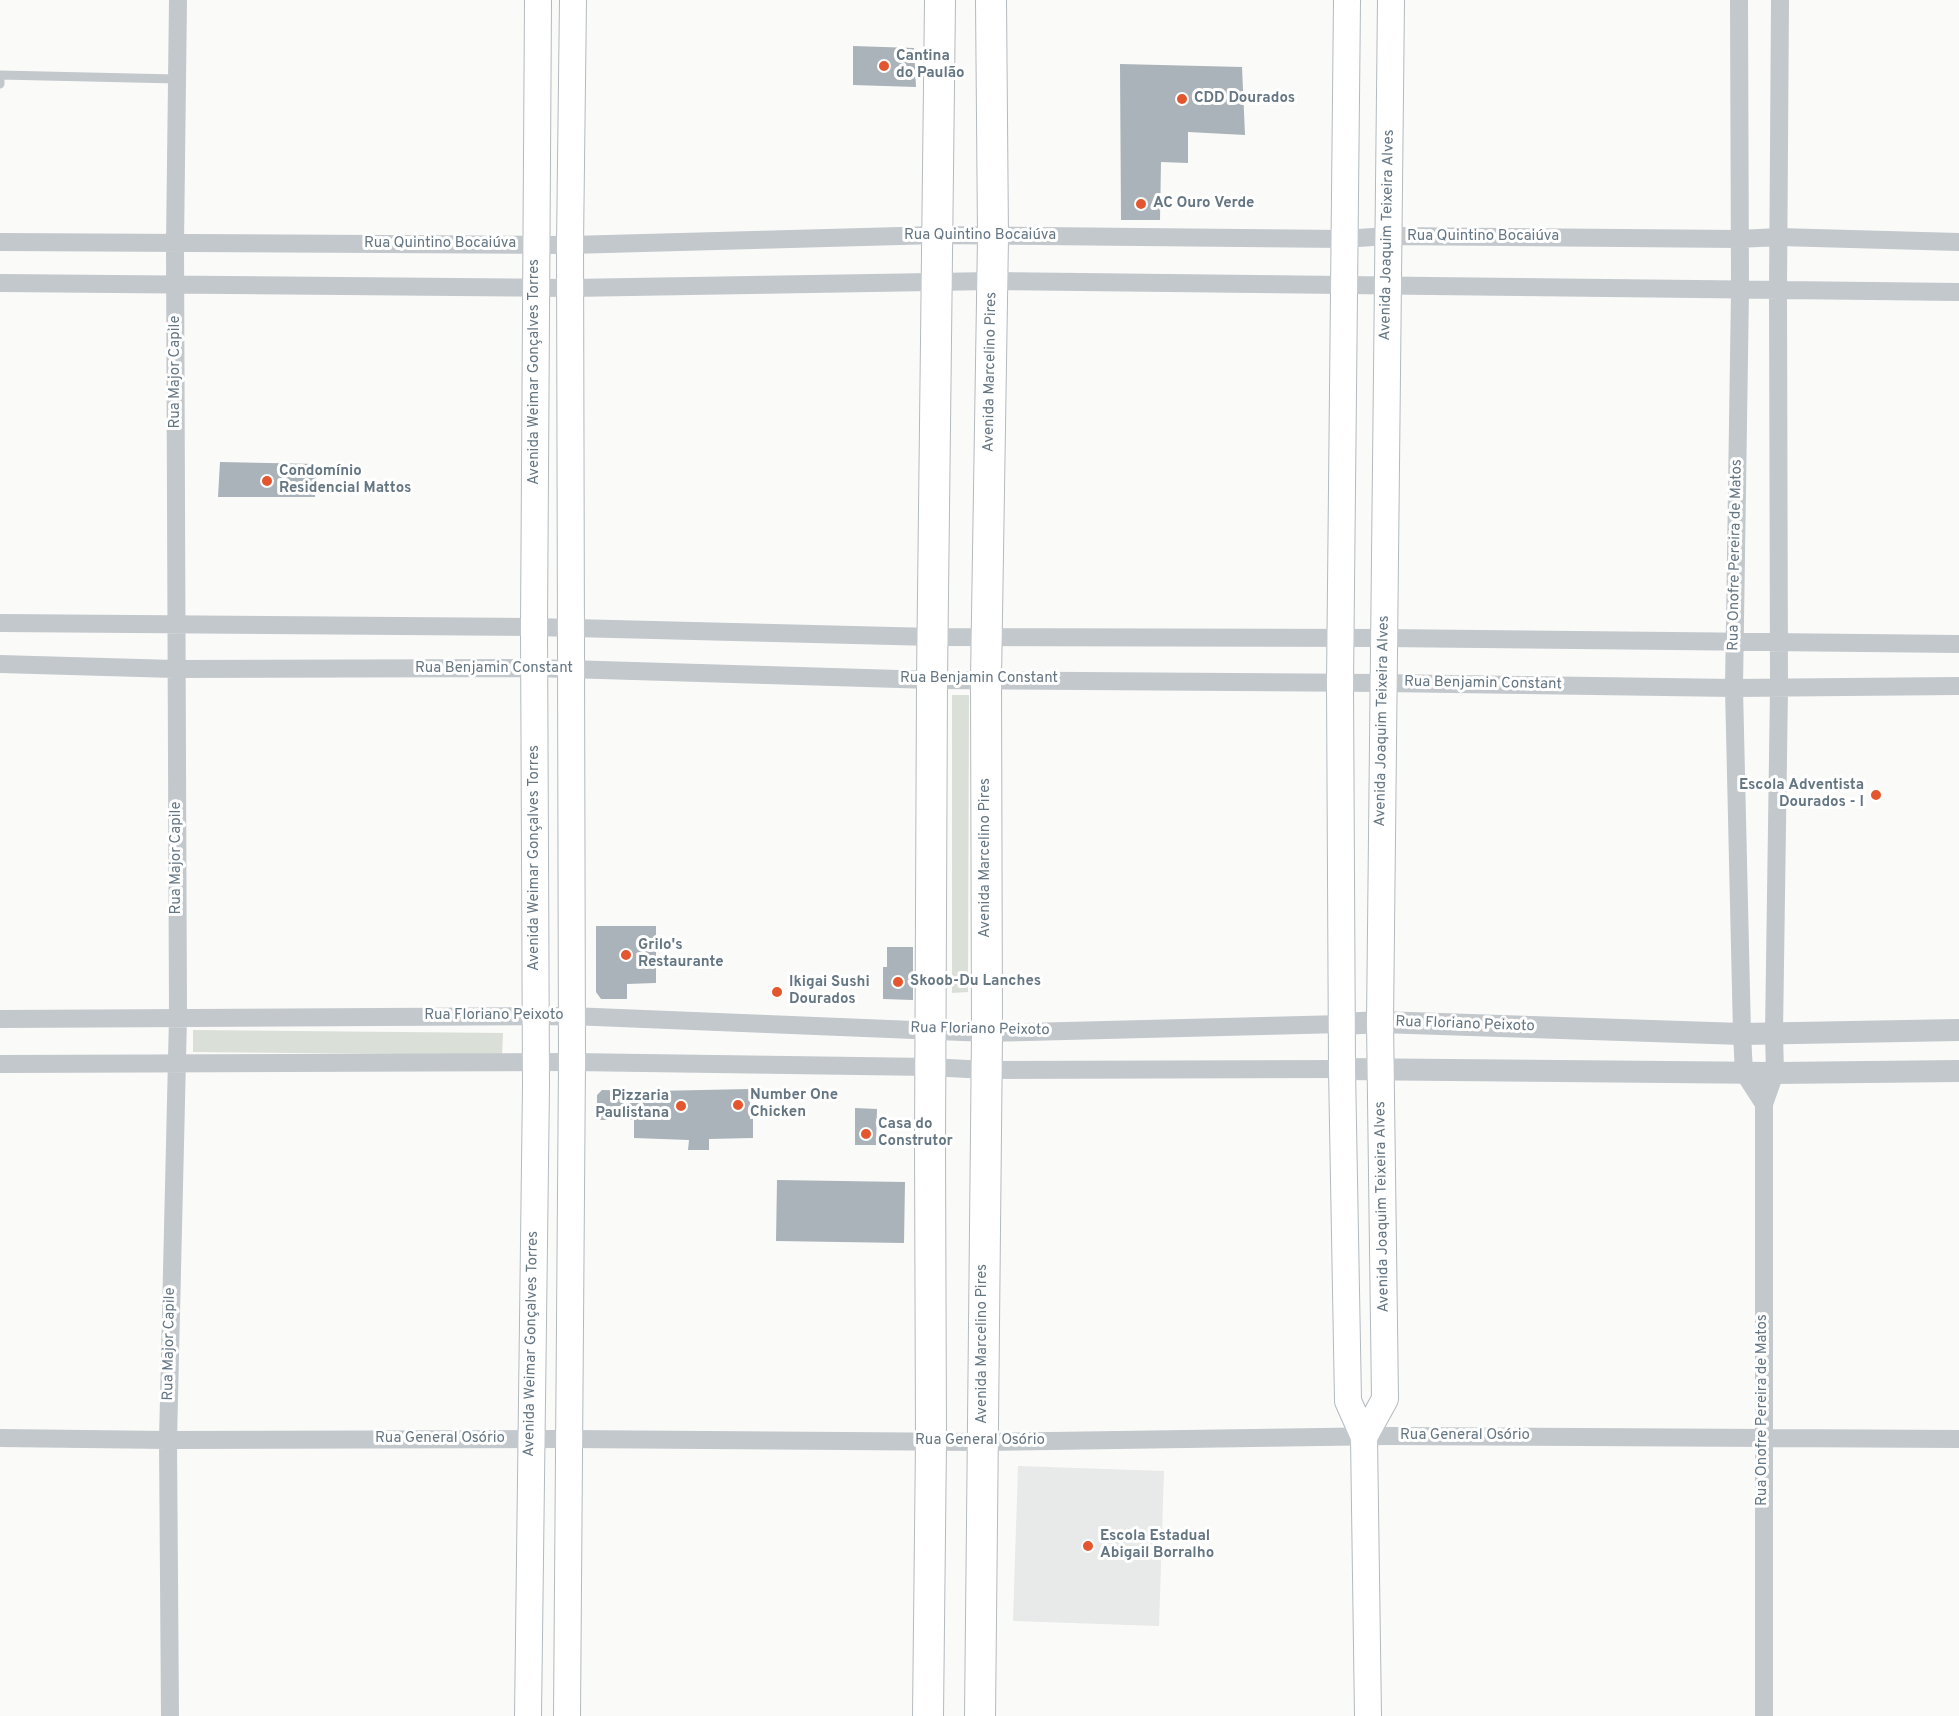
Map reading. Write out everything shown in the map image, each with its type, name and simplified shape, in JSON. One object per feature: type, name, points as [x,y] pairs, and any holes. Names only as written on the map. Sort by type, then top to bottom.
[{"type":"main road","name":"Avenida Weimar Gonçalves Torres","points":[[528,1716],[536,1063],[534,627],[538,0]]},
{"type":"main road","points":[[567,1716],[572,1062],[570,245],[573,0]]},
{"type":"main road","points":[[928,1716],[931,1441],[932,680],[940,0]]},
{"type":"main road","name":"Avenida Marcelino Pires","points":[[980,1716],[987,1033],[986,636],[993,237],[991,0]]},
{"type":"main road","name":"Avenida Joaquim Teixeira Alves","points":[[1347,0],[1340,683],[1342,1069],[1347,1401],[1364,1437],[1368,1716]]},
{"type":"main road","name":"Avenida Joaquim Teixeira Alves","points":[[1364,1437],[1384,1398],[1380,1022],[1391,0]]},
{"type":"street","name":"Rua Major Capile","points":[[170,1716],[168,1440],[178,1017],[175,244],[178,0]]},
{"type":"street","name":"Rua Onofre Pereira de Matos","points":[[1738,0],[1740,291],[1734,688],[1742,1035],[1744,1073],[1764,1104]]},
{"type":"street","name":"Rua Onofre Pereira de Matos","points":[[1764,1716],[1764,1104],[1775,1073],[1779,688],[1780,0]]},
{"type":"street","name":"Rua Quintino Bocaiúva","points":[[0,242],[570,245],[937,235],[1343,239],[1388,237],[1739,239],[1779,237],[1959,243]]},
{"type":"street","points":[[0,283],[570,288],[992,281],[1959,292]]},
{"type":"street","points":[[0,623],[534,627],[933,637],[1384,638],[1959,644]]},
{"type":"street","name":"Rua Benjamin Constant","points":[[0,664],[175,669],[534,668],[932,680],[1734,688],[1959,686]]},
{"type":"street","name":"Rua Floriano Peixoto","points":[[0,1019],[571,1016],[987,1033],[1380,1022],[1742,1035],[1959,1030]]},
{"type":"street","points":[[0,1064],[572,1062],[930,1067],[986,1070],[1342,1069],[1744,1073],[1959,1071]]},
{"type":"street","name":"Rua General Osório","points":[[0,1438],[982,1442],[1364,1437],[1959,1439]]},
{"type":"lane","points":[[0,84],[0,75],[177,79]]},
{"type":"shaded area","points":[[952,695],[969,695],[968,992],[952,993]]},
{"type":"shaded area","points":[[193,1030],[503,1033],[502,1055],[193,1052]]},
{"type":"shaded area","name":"Escola Estadual Abigail Borralho","points":[[1018,1466],[1164,1471],[1159,1626],[1013,1621]]},
{"type":"building","name":"Cantina do Paulão","points":[[853,46],[914,48],[916,87],[853,85]]},
{"type":"building","name":"CDD Dourados","points":[[1120,64],[1242,67],[1245,135],[1188,132],[1188,163],[1161,162],[1160,220],[1121,220]]},
{"type":"building","name":"Condomínio Residencial Mattos","points":[[220,462],[316,464],[315,497],[218,497]]},
{"type":"building","name":"Grilo's Restaurante","points":[[596,926],[656,926],[656,983],[627,984],[627,999],[601,999],[596,992]]},
{"type":"building","name":"Skoob-Du Lanches","points":[[887,947],[913,947],[913,1000],[883,999],[883,967],[887,967]]},
{"type":"building","points":[[750,1089],[750,1119],[753,1119],[753,1138],[709,1139],[709,1150],[688,1150],[689,1140],[634,1138],[634,1120],[597,1120],[597,1095],[602,1090]]},
{"type":"building","name":"Casa do Construtor","points":[[855,1108],[877,1109],[876,1145],[855,1145]]},
{"type":"building","points":[[777,1180],[905,1182],[904,1243],[776,1241]]},
{"type":"place","name":"Cantina do Paulão","points":[[884,66]]},
{"type":"place","name":"CDD Dourados","points":[[1182,99]]},
{"type":"place","name":"AC Ouro Verde","points":[[1141,204]]},
{"type":"place","name":"Condomínio Residencial Mattos","points":[[267,481]]},
{"type":"place","name":"Escola Adventista Dourados - I","points":[[1876,795]]},
{"type":"place","name":"Grilo's Restaurante","points":[[626,955]]},
{"type":"place","name":"Skoob-Du Lanches","points":[[898,982]]},
{"type":"place","name":"Ikigai Sushi Dourados","points":[[777,992]]},
{"type":"place","name":"Number One Chicken","points":[[738,1105]]},
{"type":"place","name":"Pizzaria Paulistana","points":[[681,1106]]},
{"type":"place","name":"Casa do Construtor","points":[[866,1134]]},
{"type":"place","name":"Escola Estadual Abigail Borralho","points":[[1088,1546]]}]
